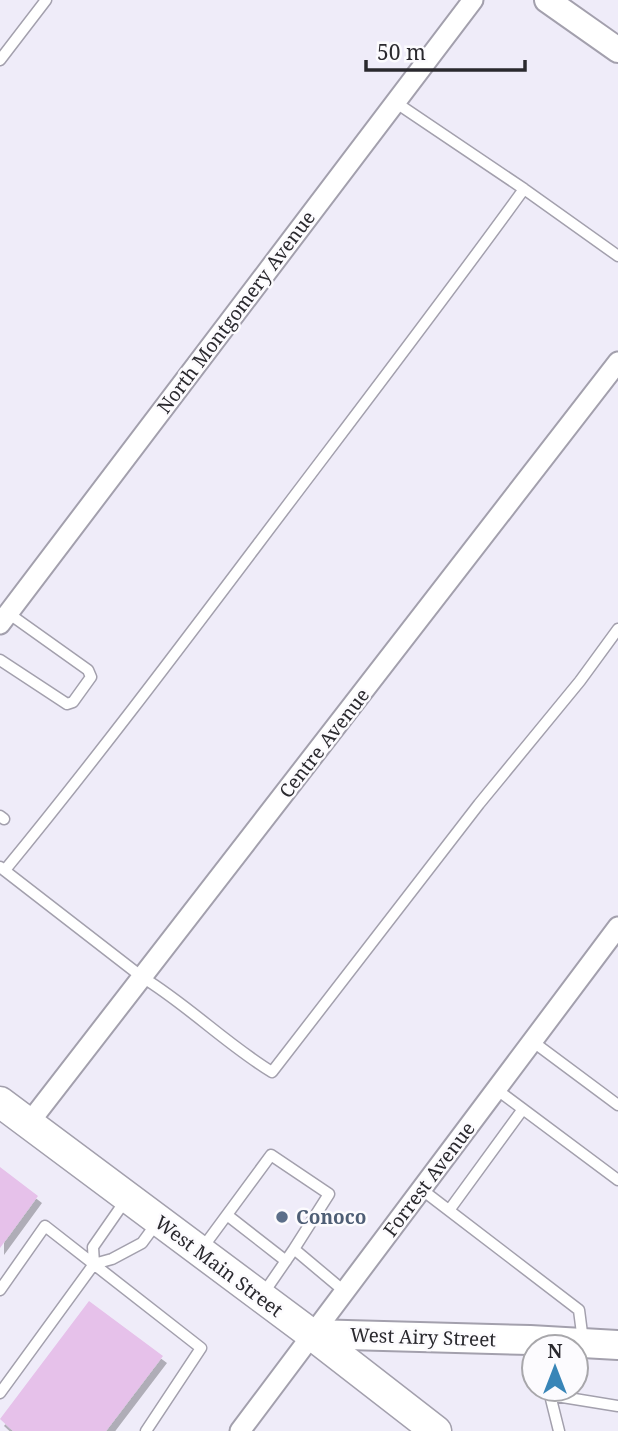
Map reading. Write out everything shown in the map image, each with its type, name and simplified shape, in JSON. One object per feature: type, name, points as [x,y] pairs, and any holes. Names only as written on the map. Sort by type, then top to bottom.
[{"type":"main road","name":"West Main Street","points":[[0,1102],[436,1431]]},
{"type":"main road","name":"West Airy Street","points":[[311,1335],[520,1343]]},
{"type":"main road","name":"West Airy Street","points":[[590,1343],[618,1345]]},
{"type":"street","name":"North Montgomery Avenue","points":[[4,618],[473,0]]},
{"type":"street","points":[[547,0],[618,50]]},
{"type":"street","name":"Centre Avenue","points":[[29,1123],[618,362]]},
{"type":"street","name":"Forrest Avenue","points":[[240,1431],[618,927]]},
{"type":"lane","points":[[0,60],[46,0]]},
{"type":"lane","points":[[395,102],[618,256]]},
{"type":"lane","points":[[524,189],[372,396],[73,787],[2,868],[142,977],[272,1072],[618,629]]},
{"type":"lane","points":[[0,660],[67,704],[73,702],[90,677],[88,670],[4,618]]},
{"type":"lane","points":[[532,1041],[618,1105]]},
{"type":"lane","points":[[496,1089],[618,1180]]},
{"type":"lane","points":[[450,1209],[523,1109]]},
{"type":"lane","points":[[200,1251],[271,1155],[329,1194],[261,1297]]},
{"type":"lane","points":[[421,1189],[579,1310],[582,1333]]},
{"type":"lane","points":[[0,1393],[93,1264],[93,1247],[128,1198]]},
{"type":"lane","points":[[227,1215],[286,1261]]},
{"type":"lane","points":[[93,1264],[112,1259],[142,1243],[158,1220]]},
{"type":"lane","points":[[0,1290],[45,1226],[201,1348],[146,1431]]},
{"type":"lane","points":[[294,1249],[344,1291]]},
{"type":"lane","points":[[590,1400],[618,1406]]},
{"type":"lane","points":[[553,1403],[559,1431]]},
{"type":"building","points":[[0,1167],[38,1196],[0,1248]]},
{"type":"building","points":[[89,1301],[163,1356],[106,1431],[13,1431],[0,1419]]},
{"type":"place","name":"Conoco","points":[[282,1217]]}]
